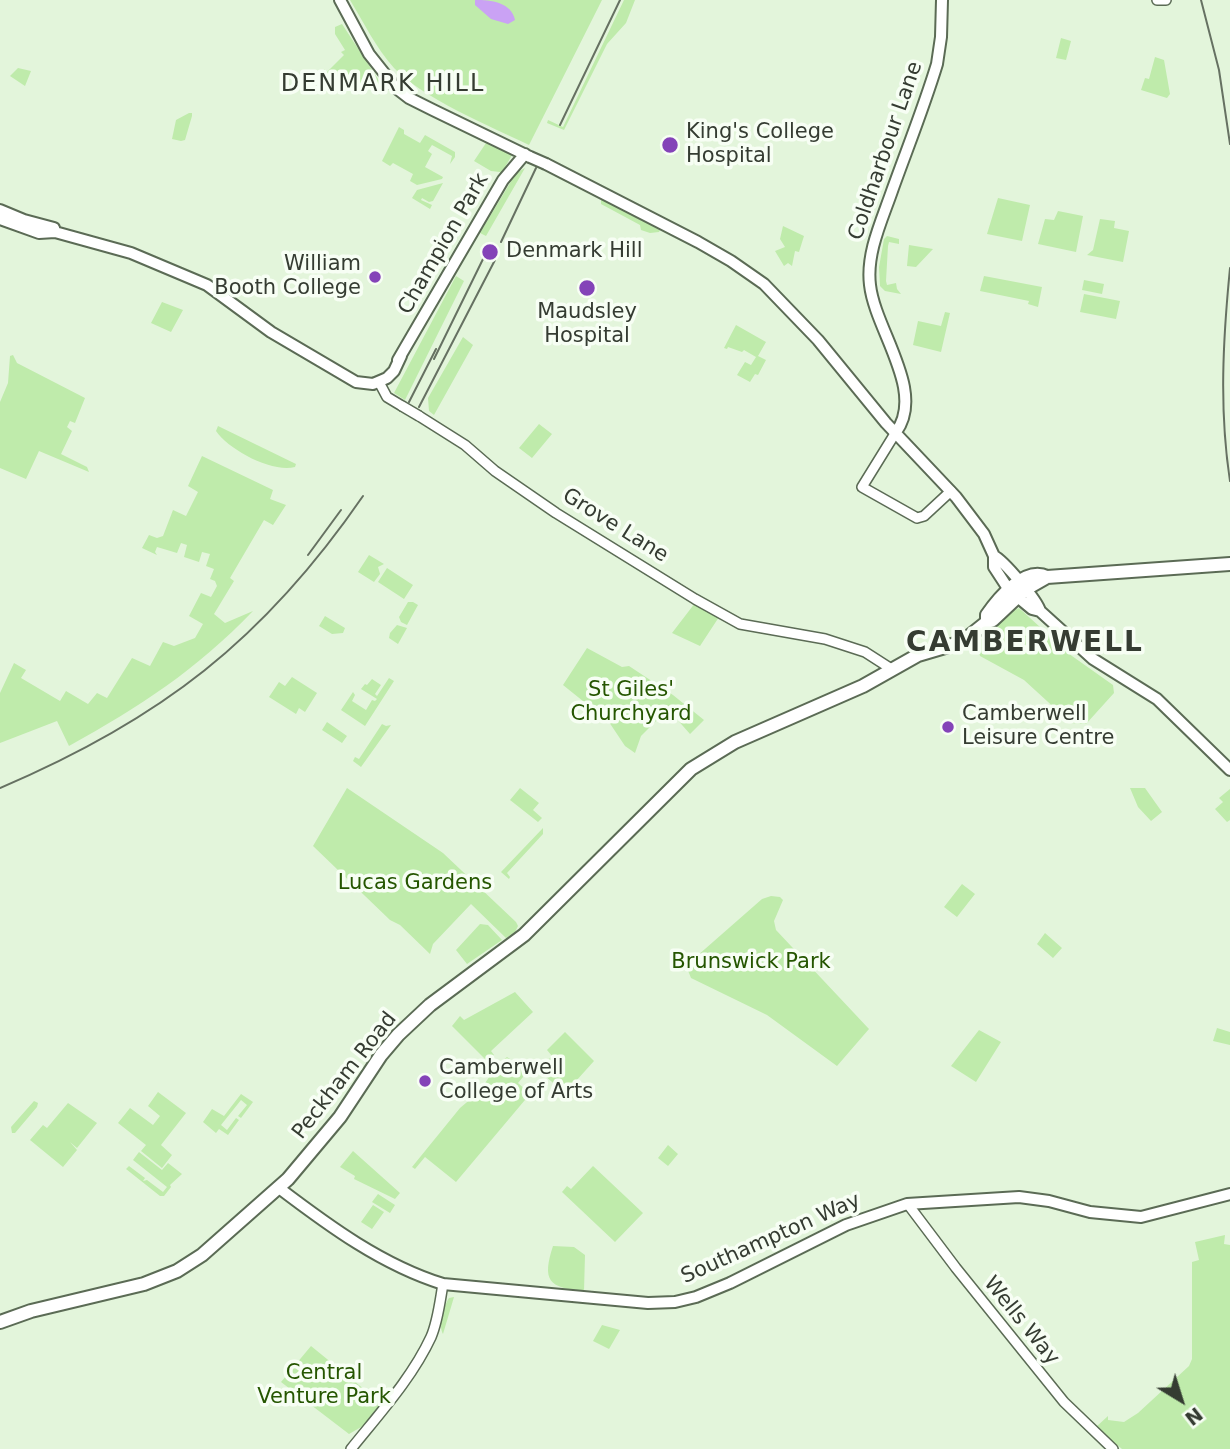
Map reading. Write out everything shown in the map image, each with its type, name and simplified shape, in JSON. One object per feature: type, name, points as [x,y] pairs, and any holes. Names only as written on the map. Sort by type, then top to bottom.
[{"type":"highway","points":[[1017,590],[1037,575],[1048,577],[1230,564]]},
{"type":"highway","name":"Peckham Road","points":[[0,1322],[32,1311],[128,1289],[179,1270],[202,1255],[279,1188],[340,1117],[381,1055],[398,1035],[430,1005],[524,935],[679,780],[735,742],[863,686],[918,655],[962,642],[987,622],[987,615],[1017,590]]},
{"type":"main road","points":[[340,0],[369,54],[396,88],[409,98],[698,242],[764,284],[818,340],[871,405],[951,491],[981,530],[995,556],[994,567],[1032,609],[1040,611],[1083,652],[1157,699],[1230,770]]},
{"type":"main road","name":"Coldharbour Lane","points":[[896,432],[904,418],[906,395],[903,380],[876,315],[870,284],[870,262],[937,64],[942,0]]},
{"type":"main road","name":"Champion Park","points":[[378,380],[394,371],[503,180],[528,155]]},
{"type":"main road","points":[[0,210],[54,228],[55,232]]},
{"type":"main road","points":[[0,219],[39,233],[55,232],[131,253],[207,285],[271,332],[356,382],[366,384],[378,380]]},
{"type":"main road","name":"Southampton Way","points":[[279,1188],[366,1249],[443,1284],[649,1303],[684,1301],[730,1283],[846,1225],[888,1209],[1019,1197],[1049,1201],[1090,1212],[1141,1217],[1230,1194]]},
{"type":"street","points":[[1157,0],[1167,0]]},
{"type":"street","name":"Grove Lane","points":[[378,380],[387,397],[465,445],[495,471],[556,513],[740,624],[825,639],[865,652],[893,670]]},
{"type":"street","points":[[896,432],[862,487],[916,518],[924,516],[951,491]]},
{"type":"street","name":"Wells Way","points":[[909,1206],[966,1281],[1069,1407],[1114,1449]]},
{"type":"street","points":[[351,1449],[390,1401],[426,1346],[434,1328],[443,1284]]},
{"type":"green space","points":[[350,0],[602,0],[529,145],[457,111],[406,79],[382,52]]},
{"type":"green space","points":[[624,0],[635,0],[626,23],[607,44],[564,130],[547,123],[548,120],[563,127]]},
{"type":"green space","points":[[342,24],[380,82],[376,87],[323,73],[324,69],[327,72],[344,55],[341,52],[345,50],[335,34],[335,27]]},
{"type":"green space","points":[[1061,38],[1071,41],[1066,60],[1056,58]]},
{"type":"green space","points":[[1155,57],[1164,60],[1170,94],[1167,98],[1141,90],[1145,78],[1149,79]]},
{"type":"green space","points":[[18,68],[31,71],[25,86],[10,76]]},
{"type":"green space","points":[[192,113],[192,116],[185,140],[172,139],[176,120]]},
{"type":"green space","points":[[399,127],[404,130],[404,134],[420,143],[425,135],[455,152],[450,164],[452,156],[432,145],[428,151],[432,154],[425,167],[443,177],[442,179],[417,185],[410,181],[413,174],[393,163],[390,166],[382,161]]},
{"type":"green space","points":[[486,143],[512,155],[500,176],[500,172],[491,171],[474,161]]},
{"type":"green space","points":[[525,168],[486,236],[480,233],[516,173]]},
{"type":"green space","points":[[443,183],[433,201],[421,200],[432,205],[430,209],[412,198],[417,190]]},
{"type":"green space","points":[[998,198],[1030,205],[1022,241],[987,234]]},
{"type":"green space","points":[[601,199],[660,230],[659,232],[641,230],[640,225],[601,204]]},
{"type":"green space","points":[[1058,211],[1083,216],[1076,252],[1038,244],[1045,219],[1054,220]]},
{"type":"green space","points":[[1100,219],[1115,221],[1114,228],[1129,231],[1123,262],[1087,255],[1093,250]]},
{"type":"green space","points":[[783,226],[804,236],[799,252],[795,251],[792,266],[788,263],[784,266],[775,251],[785,247],[780,239]]},
{"type":"green space","points":[[887,236],[899,239],[899,244],[889,242],[886,281],[887,285],[896,283],[901,294],[885,291],[880,286],[879,267],[884,239]]},
{"type":"green space","points":[[909,245],[933,249],[916,267],[907,266]]},
{"type":"green space","points":[[456,276],[464,281],[405,400],[394,393]]},
{"type":"green space","points":[[984,276],[1042,287],[1038,307],[1028,304],[1029,301],[980,291]]},
{"type":"green space","points":[[1084,280],[1104,284],[1102,294],[1082,290]]},
{"type":"green space","points":[[1084,294],[1120,301],[1116,319],[1080,312]]},
{"type":"green space","points":[[162,302],[183,310],[171,332],[151,323]]},
{"type":"green space","points":[[945,312],[950,313],[941,352],[913,345],[918,321],[941,326]]},
{"type":"green space","points":[[736,325],[766,342],[758,356],[766,360],[758,375],[755,374],[750,382],[737,375],[745,362],[751,365],[756,357],[744,350],[742,352],[724,348]]},
{"type":"green space","points":[[463,337],[473,345],[434,415],[429,411],[428,398]]},
{"type":"green space","points":[[13,355],[17,363],[85,398],[75,423],[70,421],[67,427],[72,431],[61,454],[87,467],[89,472],[39,451],[26,479],[0,468],[0,402],[8,383],[10,356]]},
{"type":"green space","points":[[539,424],[552,434],[532,458],[519,448]]},
{"type":"green space","points":[[218,426],[296,464],[295,467],[275,467],[252,458],[222,438],[216,431]]},
{"type":"green space","points":[[202,456],[273,490],[270,499],[286,505],[273,525],[264,520],[230,578],[234,581],[214,614],[225,623],[253,611],[188,670],[120,716],[69,746],[57,721],[0,743],[0,693],[14,663],[26,670],[21,678],[60,701],[66,691],[88,704],[97,693],[107,698],[132,658],[150,666],[163,642],[174,646],[195,638],[203,624],[189,616],[201,593],[211,597],[217,586],[215,581],[210,579],[214,569],[206,566],[210,554],[202,552],[199,562],[184,557],[187,545],[181,543],[177,553],[157,547],[157,555],[142,548],[149,535],[157,538],[163,536],[173,510],[186,516],[198,492],[188,486]]},
{"type":"green space","points":[[369,555],[384,564],[378,567],[380,574],[374,582],[358,572]]},
{"type":"green space","points":[[387,568],[413,585],[404,599],[378,582]]},
{"type":"green space","points":[[408,602],[418,605],[407,625],[401,622],[399,617]]},
{"type":"green space","points":[[695,603],[719,617],[700,646],[672,633]]},
{"type":"green space","points":[[1019,608],[1072,656],[1113,685],[1114,693],[1086,724],[1071,723],[1024,680],[980,656],[977,644],[1007,613]]},
{"type":"green space","points":[[325,616],[345,628],[343,633],[332,634],[319,626]]},
{"type":"green space","points":[[397,625],[407,628],[398,644],[389,638]]},
{"type":"green space","name":"St Giles' Churchyard","points":[[587,648],[622,667],[629,666],[673,695],[704,720],[690,734],[675,717],[664,713],[641,736],[635,753],[625,746],[609,722],[563,685]]},
{"type":"green space","points":[[292,677],[317,693],[305,712],[299,708],[296,714],[269,697],[279,682],[285,686]]},
{"type":"green space","points":[[389,678],[394,681],[365,726],[341,710],[353,692],[355,695],[352,701],[366,710],[372,700],[377,699],[361,689],[372,679],[381,685],[375,694],[377,696]]},
{"type":"green space","points":[[327,722],[347,736],[342,743],[322,730]]},
{"type":"green space","points":[[382,724],[391,725],[361,767],[353,761],[355,757],[359,759]]},
{"type":"green space","name":"Lucas Gardens","points":[[347,788],[443,853],[516,922],[518,926],[515,932],[506,938],[471,904],[433,944],[430,954],[400,925],[390,920],[313,846]]},
{"type":"green space","points":[[520,788],[539,803],[533,810],[542,818],[538,822],[510,800]]},
{"type":"green space","points":[[1130,788],[1145,788],[1162,812],[1151,821],[1138,807]]},
{"type":"green space","points":[[1230,789],[1230,820],[1227,822],[1215,809],[1223,802],[1219,798]]},
{"type":"green space","points":[[543,828],[543,834],[507,873],[509,879],[501,872]]},
{"type":"green space","points":[[962,884],[975,894],[957,917],[944,907]]},
{"type":"green space","name":"Brunswick Park","points":[[771,896],[783,900],[774,921],[776,930],[869,1029],[837,1066],[767,1015],[691,978],[687,968],[689,963],[762,899]]},
{"type":"green space","points":[[480,924],[488,925],[502,940],[467,964],[456,950]]},
{"type":"green space","points":[[1045,933],[1062,948],[1053,958],[1037,944]]},
{"type":"green space","points":[[515,992],[533,1012],[491,1051],[494,1055],[487,1061],[452,1026],[460,1016],[464,1020]]},
{"type":"green space","points":[[1217,1028],[1230,1032],[1230,1045],[1213,1041]]},
{"type":"green space","points":[[979,1030],[1001,1042],[976,1082],[951,1066]]},
{"type":"green space","points":[[565,1032],[594,1061],[576,1081],[582,1087],[572,1099],[538,1070],[552,1056],[547,1050]]},
{"type":"green space","points":[[507,1057],[528,1071],[518,1083],[530,1094],[456,1182],[425,1157],[415,1169],[412,1167],[460,1108],[479,1092],[498,1064]]},
{"type":"green space","points":[[158,1092],[186,1113],[161,1145],[172,1155],[162,1168],[141,1151],[146,1145],[118,1123],[130,1108],[153,1125],[160,1116],[148,1106]]},
{"type":"green space","points":[[241,1094],[253,1102],[241,1118],[238,1116],[247,1105],[241,1100],[221,1125],[227,1130],[236,1118],[239,1120],[228,1135],[219,1129],[216,1133],[203,1122],[212,1109],[224,1116]]},
{"type":"green space","points":[[34,1101],[38,1103],[37,1107],[15,1133],[12,1133],[11,1127]]},
{"type":"green space","points":[[68,1103],[97,1123],[77,1148],[70,1142],[77,1150],[63,1167],[30,1140],[43,1125],[47,1128]]},
{"type":"green space","points":[[668,1145],[678,1154],[668,1166],[658,1158]]},
{"type":"green space","points":[[353,1151],[400,1193],[395,1199],[354,1179],[355,1176],[340,1167]]},
{"type":"green space","points":[[139,1152],[162,1170],[168,1163],[182,1174],[170,1185],[164,1196],[160,1196],[126,1169],[129,1166],[145,1178],[143,1181],[147,1180],[163,1192],[167,1187],[133,1160]]},
{"type":"green space","points":[[593,1166],[643,1213],[615,1242],[562,1192],[567,1186],[571,1189]]},
{"type":"green space","points":[[378,1194],[395,1205],[390,1213],[372,1202]]},
{"type":"green space","points":[[373,1205],[384,1212],[372,1229],[361,1222]]},
{"type":"green space","points":[[1225,1235],[1224,1244],[1230,1245],[1230,1449],[1122,1449],[1096,1427],[1108,1416],[1108,1420],[1124,1422],[1138,1413],[1189,1366],[1192,1359],[1192,1262],[1199,1260],[1195,1242]]},
{"type":"green space","points":[[553,1246],[574,1247],[585,1255],[584,1291],[562,1287],[551,1280],[548,1267]]},
{"type":"green space","points":[[454,1297],[443,1334],[443,1311],[449,1298]]},
{"type":"green space","points":[[602,1325],[620,1330],[609,1349],[593,1341]]},
{"type":"green space","name":"Central Venture Park","points":[[311,1346],[381,1403],[363,1426],[349,1434],[281,1382]]},
{"type":"shaded area","points":[[475,0],[505,6],[515,20],[508,24],[491,19],[475,5]]},
{"type":"railway","points":[[560,125],[620,0]]},
{"type":"railway","points":[[1201,0],[1219,70],[1230,144]]},
{"type":"railway","points":[[501,242],[536,168]]},
{"type":"railway","points":[[434,359],[485,255]]},
{"type":"railway","points":[[419,407],[495,260]]},
{"type":"railway","points":[[1230,268],[1223,374],[1224,428],[1230,481]]},
{"type":"railway","points":[[409,402],[436,349]]},
{"type":"railway","points":[[0,788],[110,734],[159,704],[204,670],[247,634],[287,593],[326,547],[363,496]]},
{"type":"railway","points":[[308,555],[341,510]]},
{"type":"place","name":"King's College Hospital","points":[[670,145]]},
{"type":"place","name":"Denmark Hill","points":[[490,252]]},
{"type":"place","name":"William Booth College","points":[[375,277]]},
{"type":"place","name":"Maudsley Hospital","points":[[587,288]]},
{"type":"place","name":"Camberwell Leisure Centre","points":[[948,727]]},
{"type":"place","name":"Camberwell College of Arts","points":[[425,1081]]},
{"type":"district","name":"DENMARK HILL","points":[[383,85]]},
{"type":"district","name":"CAMBERWELL","points":[[1025,644]]}]
